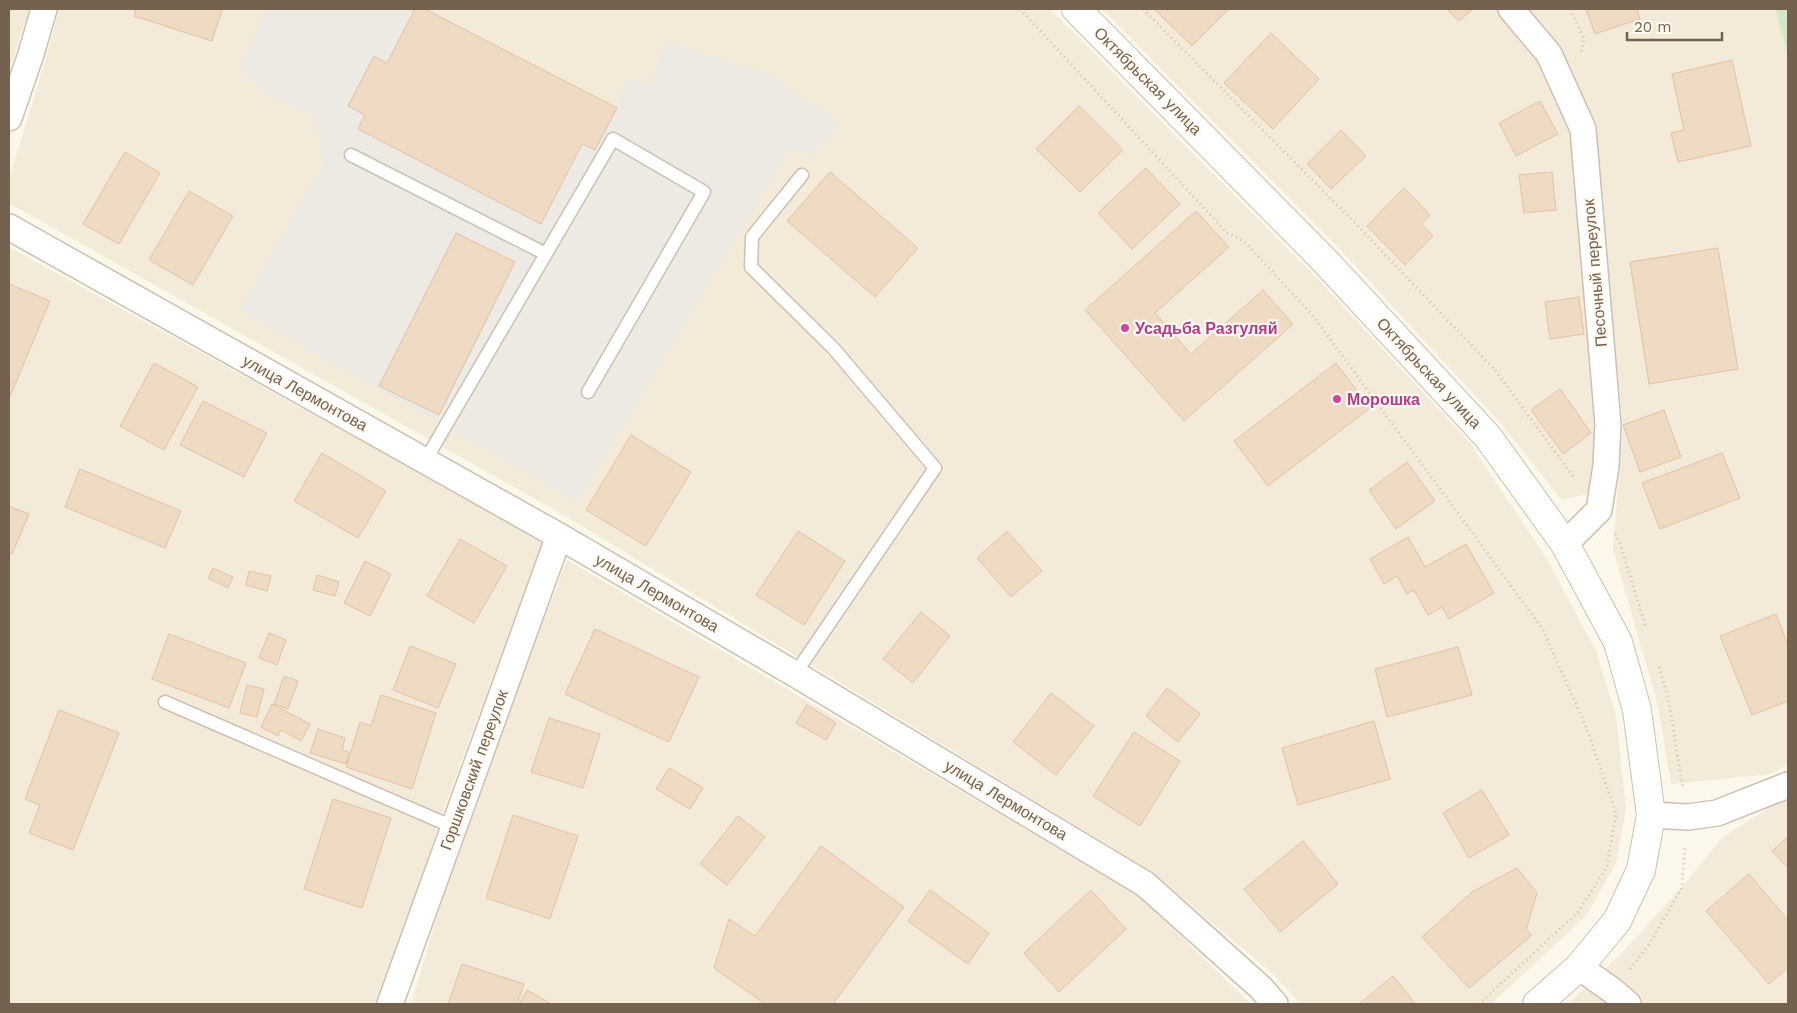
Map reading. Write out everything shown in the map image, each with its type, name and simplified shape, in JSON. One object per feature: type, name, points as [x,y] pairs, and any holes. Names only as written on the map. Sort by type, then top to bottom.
[{"type":"street","points":[[9,118],[44,9]]},
{"type":"street","name":"Октябрьская улица","points":[[1076,9],[1325,260],[1488,437],[1565,544],[1618,642],[1637,710],[1651,815],[1641,870],[1617,921],[1579,967],[1538,1004]]},
{"type":"street","name":"Песочный переулок","points":[[1511,9],[1549,54],[1583,130],[1608,424],[1606,466],[1599,510],[1565,544]]},
{"type":"street","name":"улица Лермонтова","points":[[9,227],[558,536],[796,674],[1145,884],[1261,988],[1275,1004]]},
{"type":"street","name":"Горшковский переулок","points":[[390,1004],[558,536]]},
{"type":"street","points":[[1651,815],[1688,817],[1717,814],[1788,785]]},
{"type":"street","points":[[1579,967],[1628,1004]]},
{"type":"lane","points":[[425,461],[613,139],[704,192],[588,392]]},
{"type":"lane","points":[[350,155],[546,254]]},
{"type":"lane","points":[[796,674],[935,468],[834,348],[751,267],[752,237],[802,175]]},
{"type":"lane","points":[[165,702],[453,827]]},
{"type":"path","points":[[1020,9],[1227,233],[1244,241],[1314,317],[1542,628],[1587,730],[1616,813],[1607,867],[1578,912],[1479,1004]]},
{"type":"shaded area","points":[[9,9],[29,9],[9,71]]},
{"type":"shaded area","points":[[59,9],[1050,9],[1313,274],[1470,443],[1548,561],[1596,651],[1616,715],[1626,809],[1616,863],[1586,916],[1491,1004],[1301,1004],[1273,974],[1151,871],[562,514],[9,203],[9,179]]},
{"type":"shaded area","points":[[267,9],[425,9],[616,107],[626,80],[650,85],[665,41],[770,75],[841,124],[814,155],[790,148],[578,502],[240,310],[323,165],[315,116],[265,94],[239,69]]},
{"type":"shaded area","points":[[1102,9],[1497,9],[1539,60],[1573,134],[1596,425],[1591,493],[1562,500],[1503,426],[1338,247]]},
{"type":"shaded area","points":[[1526,9],[1775,9],[1788,56],[1788,764],[1771,774],[1671,784],[1658,705],[1613,549],[1623,425],[1593,125]]},
{"type":"shaded area","points":[[9,247],[543,541],[439,822],[385,1004],[9,1004]]},
{"type":"shaded area","points":[[567,560],[1138,895],[1251,1004],[411,1004],[463,830]]},
{"type":"shaded area","points":[[1788,795],[1788,1004],[1568,1004],[1623,952],[1682,887],[1722,838]]},
{"type":"green space","points":[[1775,9],[1788,9],[1788,56]]},
{"type":"building","points":[[136,9],[222,9],[212,41],[134,16]]},
{"type":"building","points":[[415,9],[425,9],[617,108],[595,150],[582,144],[541,224],[358,129],[365,115],[348,106],[374,56],[387,63]]},
{"type":"building","points":[[1154,9],[1229,9],[1192,46]]},
{"type":"building","points":[[1447,9],[1473,9],[1459,21]]},
{"type":"building","points":[[1586,9],[1637,9],[1640,19],[1595,34]]},
{"type":"building","points":[[1271,33],[1319,79],[1273,129],[1224,83]]},
{"type":"building","points":[[1732,60],[1751,146],[1678,162],[1671,133],[1684,130],[1672,74]]},
{"type":"building","points":[[1540,101],[1558,134],[1516,156],[1499,123]]},
{"type":"building","points":[[1079,106],[1123,150],[1080,192],[1036,149]]},
{"type":"building","points":[[1341,130],[1366,156],[1331,189],[1307,164]]},
{"type":"building","points":[[125,152],[160,173],[119,244],[83,224]]},
{"type":"building","points":[[1146,168],[1180,204],[1132,249],[1098,213]]},
{"type":"building","points":[[830,172],[918,248],[875,297],[787,221]]},
{"type":"building","points":[[1552,172],[1556,210],[1524,213],[1519,175]]},
{"type":"building","points":[[1404,188],[1430,215],[1421,224],[1433,236],[1405,265],[1367,226]]},
{"type":"building","points":[[189,191],[233,216],[193,285],[149,260]]},
{"type":"building","points":[[1196,211],[1229,247],[1155,313],[1191,354],[1263,290],[1293,324],[1184,421],[1085,310]]},
{"type":"building","points":[[456,233],[515,262],[439,415],[379,386]]},
{"type":"building","points":[[1718,248],[1738,369],[1649,384],[1630,262]]},
{"type":"building","points":[[9,284],[50,301],[9,399]]},
{"type":"building","points":[[1579,297],[1584,334],[1550,339],[1545,302]]},
{"type":"building","points":[[154,363],[198,387],[164,450],[120,426]]},
{"type":"building","points":[[1336,363],[1370,408],[1268,486],[1234,441]]},
{"type":"building","points":[[1560,389],[1591,433],[1563,454],[1531,410]]},
{"type":"building","points":[[203,401],[267,433],[244,477],[180,445]]},
{"type":"building","points":[[1664,410],[1681,457],[1640,472],[1623,425]]},
{"type":"building","points":[[631,435],[691,472],[646,546],[586,510]]},
{"type":"building","points":[[322,453],[386,491],[358,538],[294,501]]},
{"type":"building","points":[[1722,453],[1740,498],[1660,529],[1642,483]]},
{"type":"building","points":[[1407,462],[1435,501],[1396,529],[1369,490]]},
{"type":"building","points":[[80,469],[181,511],[165,548],[65,507]]},
{"type":"building","points":[[9,506],[29,514],[12,554],[9,553]]},
{"type":"building","points":[[798,531],[845,561],[804,625],[756,595]]},
{"type":"building","points":[[1007,531],[1042,571],[1011,597],[977,558]]},
{"type":"building","points":[[1408,537],[1425,567],[1466,544],[1494,593],[1449,619],[1442,607],[1428,615],[1414,590],[1407,594],[1397,576],[1384,584],[1370,559]]},
{"type":"building","points":[[460,539],[507,566],[474,623],[427,596]]},
{"type":"building","points":[[365,561],[391,574],[370,616],[344,603]]},
{"type":"building","points":[[213,568],[233,577],[228,588],[208,578]]},
{"type":"building","points":[[249,571],[271,576],[267,591],[246,585]]},
{"type":"building","points":[[317,575],[339,582],[335,596],[313,590]]},
{"type":"building","points":[[921,612],[950,636],[913,683],[883,659]]},
{"type":"building","points":[[1776,614],[1788,645],[1788,701],[1752,715],[1720,636]]},
{"type":"building","points":[[595,629],[699,677],[669,742],[565,694]]},
{"type":"building","points":[[269,633],[286,640],[277,665],[259,658]]},
{"type":"building","points":[[169,634],[246,663],[229,708],[152,679]]},
{"type":"building","points":[[410,646],[456,664],[438,708],[393,690]]},
{"type":"building","points":[[1458,647],[1472,695],[1387,717],[1375,669]]},
{"type":"building","points":[[284,676],[298,681],[288,709],[274,704]]},
{"type":"building","points":[[247,685],[264,689],[257,717],[240,713]]},
{"type":"building","points":[[1167,688],[1200,714],[1178,742],[1146,716]]},
{"type":"building","points":[[1051,693],[1094,726],[1056,775],[1013,742]]},
{"type":"building","points":[[381,695],[436,713],[412,789],[346,767],[360,722],[371,726]]},
{"type":"building","points":[[272,704],[310,724],[301,741],[281,730],[278,736],[261,727]]},
{"type":"building","points":[[807,705],[836,723],[826,740],[796,723]]},
{"type":"building","points":[[59,710],[119,733],[73,850],[29,833],[40,805],[25,799]]},
{"type":"building","points":[[549,718],[600,734],[583,788],[531,772]]},
{"type":"building","points":[[1374,721],[1390,779],[1298,805],[1282,748]]},
{"type":"building","points":[[318,729],[345,738],[342,750],[349,752],[346,764],[310,753]]},
{"type":"building","points":[[1134,732],[1180,761],[1140,826],[1093,796]]},
{"type":"building","points":[[669,768],[703,788],[690,809],[656,789]]},
{"type":"building","points":[[1482,790],[1509,835],[1469,858],[1443,813]]},
{"type":"building","points":[[333,799],[391,818],[362,908],[304,889]]},
{"type":"building","points":[[513,815],[578,836],[550,919],[486,898]]},
{"type":"building","points":[[738,816],[765,837],[727,885],[700,864]]},
{"type":"building","points":[[1788,837],[1788,868],[1772,851]]},
{"type":"building","points":[[1303,841],[1338,884],[1280,932],[1244,889]]},
{"type":"building","points":[[821,846],[904,907],[833,1004],[765,1004],[714,968],[729,919],[755,936]]},
{"type":"building","points":[[1517,868],[1537,893],[1526,930],[1532,935],[1469,988],[1422,937],[1472,892]]},
{"type":"building","points":[[1749,874],[1788,920],[1788,968],[1769,984],[1706,911]]},
{"type":"building","points":[[930,890],[989,933],[968,964],[908,921]]},
{"type":"building","points":[[1091,890],[1126,929],[1059,992],[1024,953]]},
{"type":"building","points":[[462,964],[524,984],[517,1004],[448,1004]]},
{"type":"building","points":[[1393,976],[1416,1004],[1359,1004]]},
{"type":"building","points":[[527,990],[551,1004],[519,1004]]},
{"type":"place","name":"Усадьба Разгуляй","points":[[1125,328]]},
{"type":"place","name":"Морошка","points":[[1337,399]]}]
